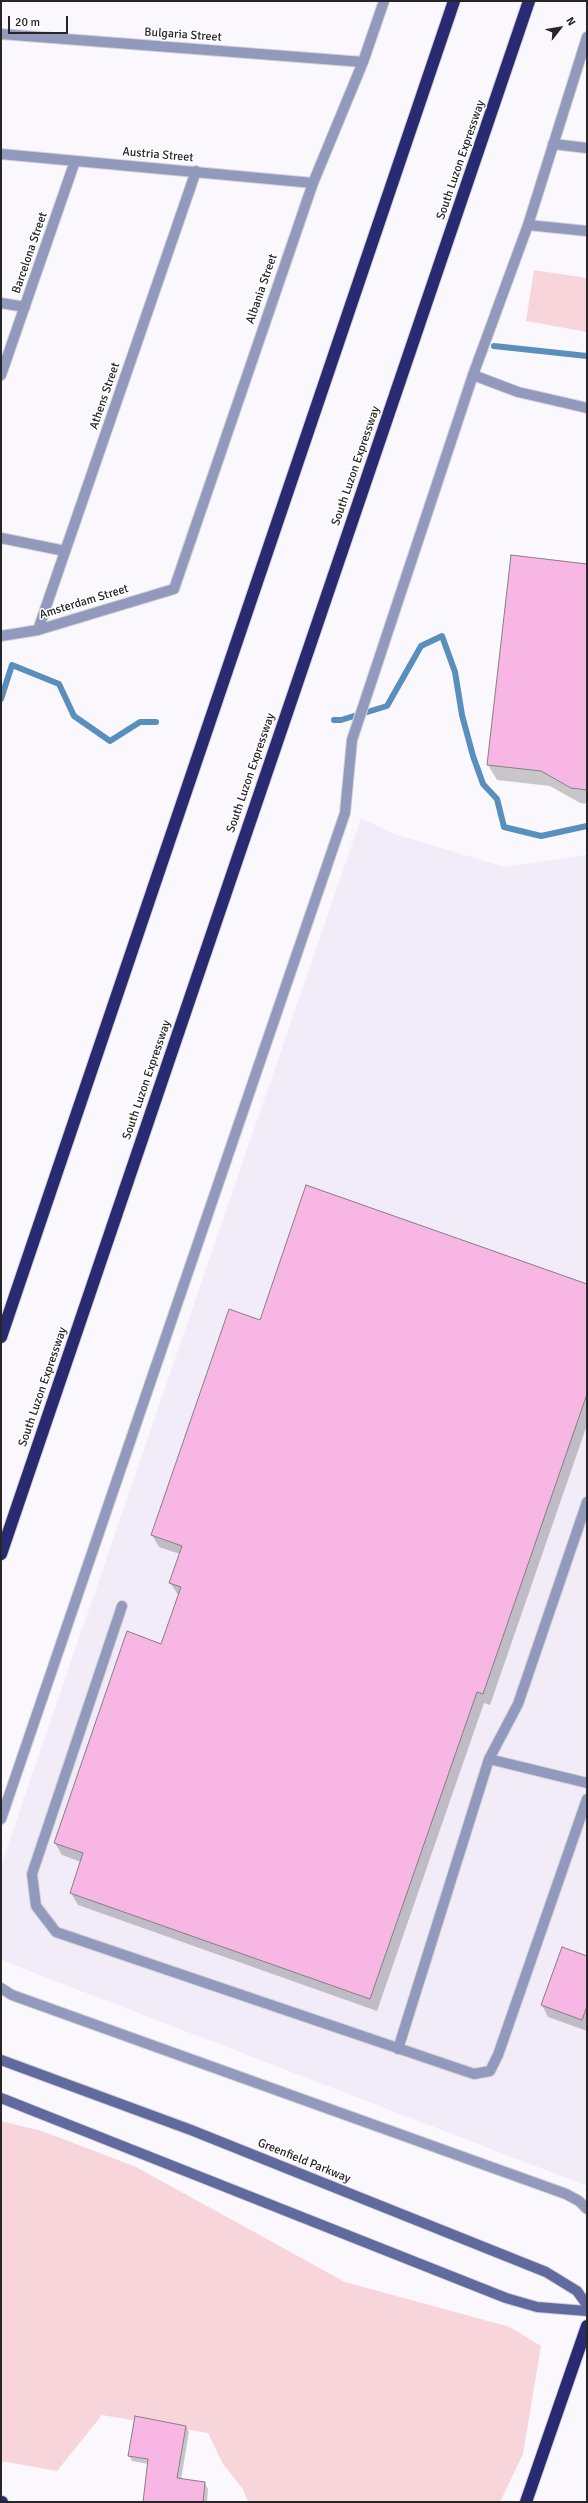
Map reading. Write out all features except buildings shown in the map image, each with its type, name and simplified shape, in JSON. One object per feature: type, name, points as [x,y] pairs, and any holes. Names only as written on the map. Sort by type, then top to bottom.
[{"type":"highway","points":[[1,1337],[454,1]]},
{"type":"highway","name":"South Luzon Expressway","points":[[1,1554],[530,1]]},
{"type":"highway","points":[[1,1326],[10,1313]]},
{"type":"highway","points":[[526,2502],[587,2326]]},
{"type":"main road","name":"Greenfield Parkway","points":[[1,2060],[191,2130],[540,2269],[566,2283],[577,2291],[587,2305]]},
{"type":"main road","points":[[1,2098],[506,2298],[537,2307],[587,2311]]},
{"type":"street","name":"Albania Street","points":[[174,589],[313,183],[363,62],[384,1]]},
{"type":"street","name":"Bulgaria Street","points":[[1,34],[363,62]]},
{"type":"street","points":[[1,1819],[345,813],[352,740],[366,694],[473,375],[528,224],[553,144],[583,61],[587,37]]},
{"type":"street","points":[[553,144],[587,148]]},
{"type":"street","name":"Austria Street","points":[[1,154],[313,183]]},
{"type":"street","name":"Barcelona Street","points":[[1,375],[75,161]]},
{"type":"street","name":"Athens Street","points":[[38,630],[196,172]]},
{"type":"street","points":[[528,224],[587,231]]},
{"type":"street","points":[[1,303],[25,306]]},
{"type":"street","points":[[473,375],[518,392],[587,408]]},
{"type":"street","points":[[1,538],[65,551]]},
{"type":"street","name":"Amsterdam Street","points":[[1,636],[38,630],[174,589]]},
{"type":"street","points":[[398,2049],[489,1759],[518,1704],[587,1502]]},
{"type":"street","points":[[122,1606],[32,1874],[36,1906],[56,1932],[474,2074],[490,2071],[498,2055],[587,1799]]},
{"type":"street","points":[[489,1759],[587,1783]]},
{"type":"street","points":[[1,1988],[12,1995],[566,2194],[579,2201],[587,2209]]},
{"type":"shaded area","points":[[534,270],[587,278],[587,332],[526,321]]},
{"type":"shaded area","points":[[361,818],[394,834],[504,867],[587,855],[587,2186],[1,1960],[1,1865]]},
{"type":"shaded area","points":[[1,2121],[42,2131],[136,2167],[345,2282],[510,2327],[541,2346],[523,2454],[500,2502],[253,2502],[247,2500],[243,2489],[223,2464],[208,2433],[102,2415],[57,2471],[1,2461]]},
{"type":"waterway","points":[[494,346],[587,356]]},
{"type":"waterway","points":[[334,720],[341,720],[387,706],[421,646],[442,636],[455,672],[462,715],[473,756],[483,784],[497,799],[504,827],[541,836],[587,826]]},
{"type":"waterway","points":[[1,699],[12,665],[59,684],[74,716],[110,741],[140,722],[156,722]]}]
